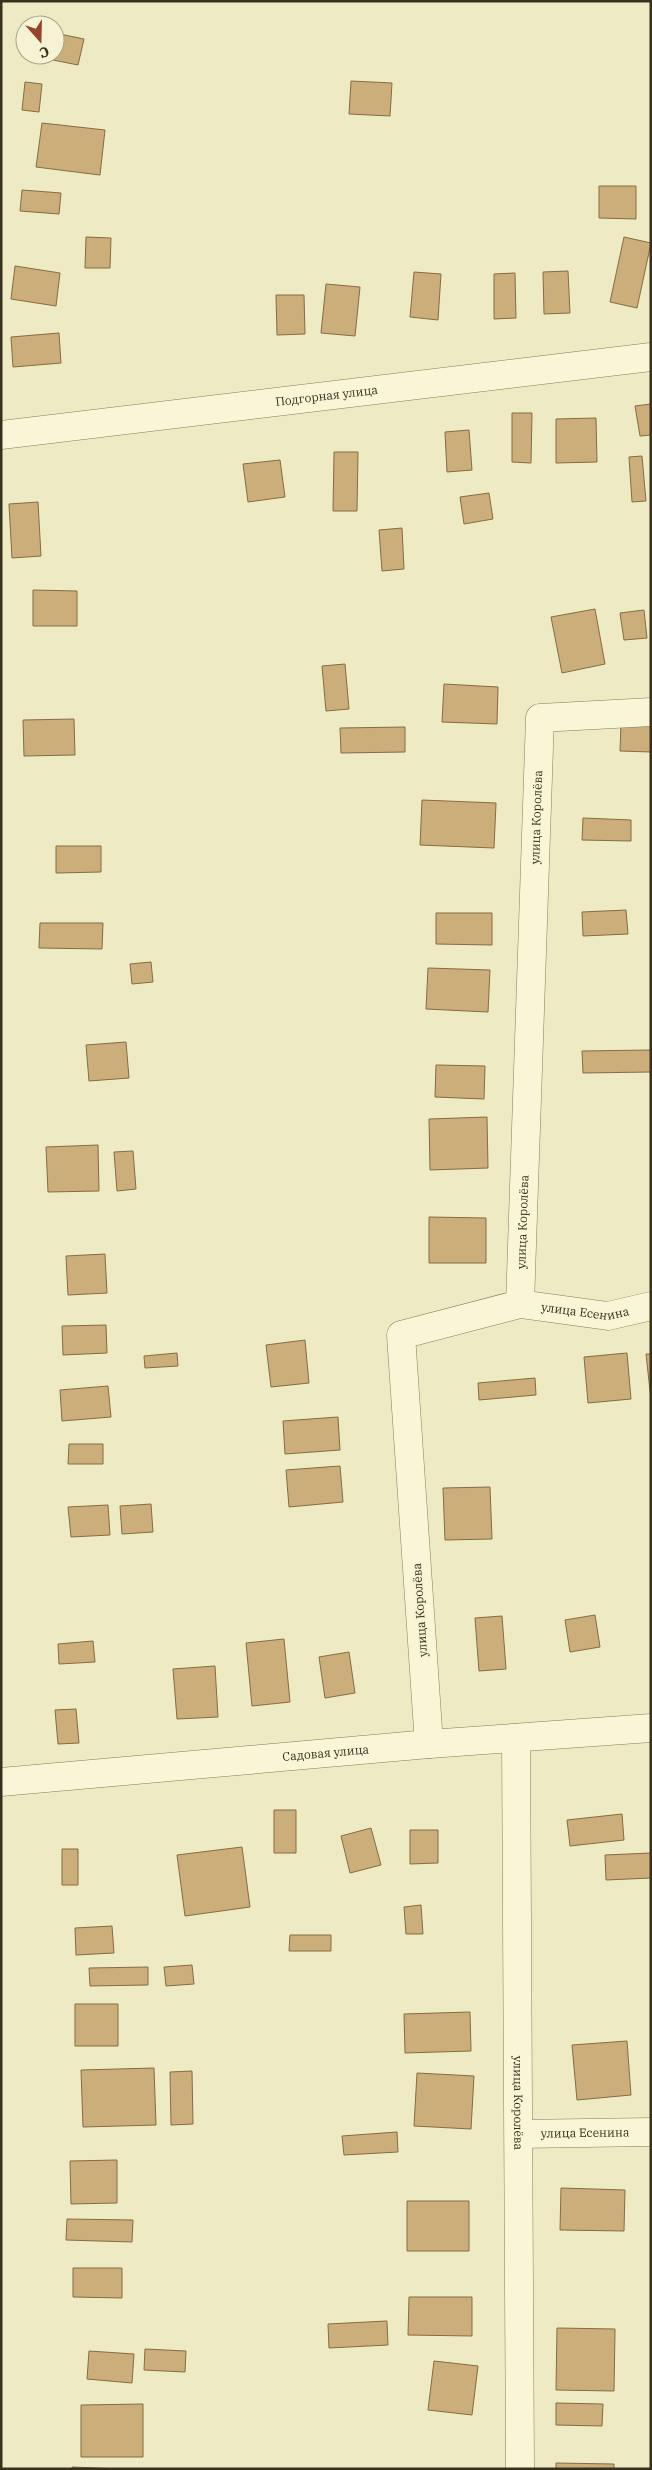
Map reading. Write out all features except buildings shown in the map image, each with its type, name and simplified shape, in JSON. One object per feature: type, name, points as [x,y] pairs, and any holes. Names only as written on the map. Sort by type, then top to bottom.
[{"type":"street","name":"Подгорная улица","points":[[1,435],[651,357]]},
{"type":"street","name":"улица Королёва","points":[[429,1744],[401,1335],[520,1304],[540,718],[651,712]]},
{"type":"street","name":"улица Есенина","points":[[520,1304],[608,1316],[651,1306]]},
{"type":"street","name":"Садовая улица","points":[[1,1782],[429,1744],[651,1728]]},
{"type":"street","name":"улица Королёва","points":[[516,1738],[520,2469]]},
{"type":"street","name":"улица Есенина","points":[[519,2134],[651,2132]]}]
